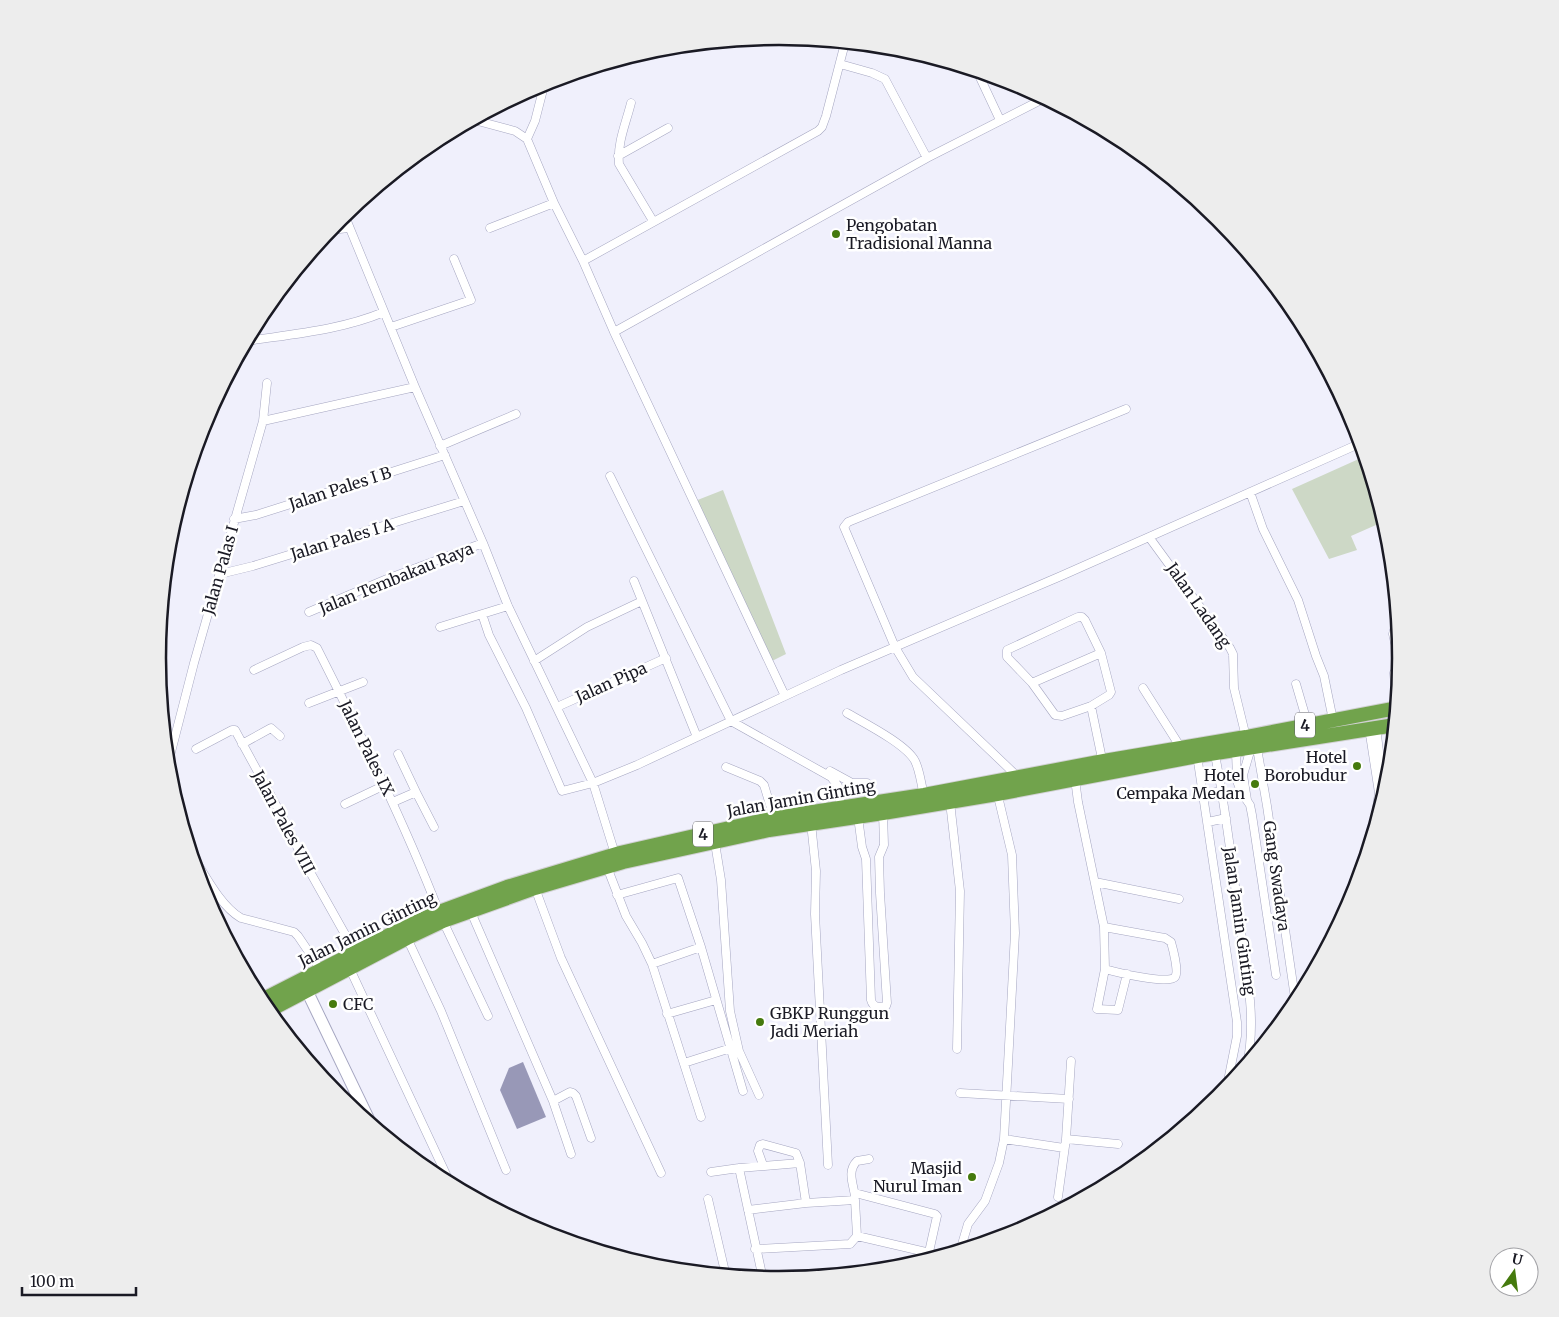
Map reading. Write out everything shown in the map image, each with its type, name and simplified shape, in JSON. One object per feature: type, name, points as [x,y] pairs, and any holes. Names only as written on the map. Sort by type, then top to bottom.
[{"type":"highway","name":"Jalan Jamin Ginting","points":[[1214,748],[1236,751],[1308,725],[1391,709]]},
{"type":"highway","name":"Jalan Jamin Ginting","points":[[274,1006],[303,986],[321,970],[405,926],[471,912],[535,888],[607,867],[620,857],[715,842],[811,823],[950,802],[996,788],[1018,776],[1104,760],[1251,744],[1389,726]]},
{"type":"highway","name":"Jalan Jamin Ginting","points":[[268,998],[350,969],[441,917],[507,887],[774,818],[924,795],[1075,779],[1191,750]]},
{"type":"street","points":[[583,260],[818,131],[826,116],[844,48]]},
{"type":"street","points":[[840,64],[872,73],[885,79],[927,158]]},
{"type":"street","points":[[981,80],[1000,120]]},
{"type":"street","points":[[527,139],[535,121],[542,93]]},
{"type":"street","points":[[614,332],[927,158],[1037,102]]},
{"type":"street","points":[[631,103],[621,139],[618,156],[619,164],[652,222]]},
{"type":"street","points":[[482,122],[516,131],[527,139],[614,332],[785,696]]},
{"type":"street","points":[[618,156],[668,128]]},
{"type":"street","points":[[490,228],[554,202]]},
{"type":"street","points":[[348,223],[508,606],[593,783],[620,857]]},
{"type":"street","points":[[342,229],[350,228]]},
{"type":"street","points":[[391,327],[471,300],[454,259]]},
{"type":"street","points":[[256,340],[340,326],[365,320],[384,312]]},
{"type":"street","name":"Jalan Palas I","points":[[172,743],[263,421],[267,383]]},
{"type":"street","points":[[263,421],[415,387]]},
{"type":"street","points":[[1018,776],[913,677],[895,647],[844,530],[846,524],[1126,410]]},
{"type":"street","points":[[440,446],[516,414]]},
{"type":"street","points":[[482,614],[526,708],[560,789],[565,791],[593,783],[637,765],[895,647],[1354,446]]},
{"type":"street","name":"Jalan Pales I B","points":[[234,519],[256,515],[445,455]]},
{"type":"street","points":[[610,476],[734,719],[834,779],[838,786],[841,808]]},
{"type":"street","points":[[1250,492],[1263,529],[1298,600],[1324,676],[1333,720]]},
{"type":"street","name":"Jalan Pales I A","points":[[220,574],[254,566],[464,501]]},
{"type":"street","name":"Jalan Ladang","points":[[1149,536],[1230,648],[1233,662],[1232,680],[1251,744]]},
{"type":"street","name":"Jalan Tembakau Raya","points":[[309,612],[387,579],[483,543]]},
{"type":"street","points":[[634,581],[696,737]]},
{"type":"street","points":[[534,661],[588,627],[642,601]]},
{"type":"street","points":[[440,627],[508,606]]},
{"type":"street","points":[[1078,617],[1082,617],[1101,653],[1111,692],[1091,706],[1057,716],[1032,683],[1007,656],[1007,650],[1078,617]]},
{"type":"street","name":"Jalan Pales IX","points":[[254,670],[292,651],[311,645],[317,648],[393,802],[417,854],[441,917],[488,1016]]},
{"type":"street","points":[[1032,683],[1101,653]]},
{"type":"street","name":"Jalan Pipa","points":[[557,707],[666,658]]},
{"type":"street","points":[[309,703],[363,682]]},
{"type":"street","points":[[1296,684],[1308,725]]},
{"type":"street","points":[[1143,688],[1191,750]]},
{"type":"street","points":[[1091,706],[1104,760]]},
{"type":"street","points":[[847,713],[899,744],[910,753],[916,762],[924,795]]},
{"type":"street","points":[[734,719],[850,782],[867,782],[871,803]]},
{"type":"street","points":[[242,744],[271,728],[280,736]]},
{"type":"street","points":[[1372,728],[1381,777]]},
{"type":"street","name":"Jalan Pales VIII","points":[[196,749],[235,730],[282,816],[305,864],[355,952]]},
{"type":"street","points":[[1247,800],[1243,775],[1251,744]]},
{"type":"street","name":"Gang Swadaya","points":[[1251,744],[1267,806],[1294,992]]},
{"type":"street","name":"Jalan Jamin Ginting","points":[[1214,748],[1226,818],[1250,1006],[1250,1052]]},
{"type":"street","name":"Jalan Jamin Ginting","points":[[1191,750],[1208,822],[1237,1022],[1237,1036],[1229,1075]]},
{"type":"street","points":[[1236,751],[1237,781],[1240,792],[1250,805],[1276,975]]},
{"type":"street","points":[[398,754],[434,827]]},
{"type":"street","points":[[726,767],[764,785],[774,818]]},
{"type":"street","points":[[1075,779],[1104,927],[1105,970],[1097,1009],[1093,1018]]},
{"type":"street","points":[[344,804],[385,785]]},
{"type":"street","points":[[962,1244],[968,1224],[985,1202],[999,1163],[1004,1139],[1016,933],[1012,855],[996,788]]},
{"type":"street","points":[[1203,795],[1221,791]]},
{"type":"street","points":[[393,802],[416,792]]},
{"type":"street","points":[[950,802],[960,891],[957,1049]]},
{"type":"street","points":[[858,817],[862,847],[866,859],[872,1000],[875,1006],[878,1007],[887,1004],[879,858],[884,845],[883,813]]},
{"type":"street","points":[[1208,822],[1226,818]]},
{"type":"street","points":[[811,823],[816,871],[815,914],[828,1166]]},
{"type":"street","points":[[715,842],[721,880],[730,1011],[739,1051],[759,1095]]},
{"type":"street","points":[[866,859],[879,858]]},
{"type":"street","points":[[607,867],[626,916],[652,964],[701,1118]]},
{"type":"street","points":[[207,876],[233,913],[241,918],[294,932],[321,970]]},
{"type":"street","points":[[618,895],[678,878],[701,947],[743,1091]]},
{"type":"street","points":[[1096,882],[1179,899]]},
{"type":"street","points":[[535,888],[561,958],[661,1173]]},
{"type":"street","points":[[868,894],[880,893]]},
{"type":"street","points":[[471,912],[553,1101],[571,1154]]},
{"type":"street","points":[[869,920],[881,919]]},
{"type":"street","points":[[1104,927],[1165,938],[1171,942],[1177,972],[1175,978],[1168,981],[1105,970]]},
{"type":"street","points":[[406,938],[441,1011],[506,1170]]},
{"type":"street","points":[[652,964],[701,947]]},
{"type":"street","points":[[869,948],[883,948]]},
{"type":"street","points":[[350,969],[445,1173]]},
{"type":"street","points":[[871,974],[886,973]]},
{"type":"street","points":[[1097,1009],[1118,1010],[1127,974]]},
{"type":"street","points":[[303,986],[364,1109]]},
{"type":"street","points":[[667,1014],[716,1000]]},
{"type":"street","points":[[684,1063],[730,1048]]},
{"type":"street","points":[[1058,1197],[1066,1139],[1071,1061]]},
{"type":"street","points":[[553,1101],[570,1092],[573,1093],[576,1096],[591,1138]]},
{"type":"street","points":[[960,1093],[1069,1099]]},
{"type":"street","points":[[1004,1139],[1064,1148]]},
{"type":"street","points":[[1066,1139],[1118,1144]]},
{"type":"street","points":[[762,1165],[758,1147],[763,1144],[798,1154],[806,1203]]},
{"type":"street","points":[[756,1249],[850,1244],[857,1236],[852,1168],[857,1161],[869,1159]]},
{"type":"street","points":[[711,1172],[762,1165],[800,1163]]},
{"type":"street","points":[[739,1168],[761,1272]]},
{"type":"street","points":[[748,1210],[855,1196],[937,1216],[929,1252],[857,1236]]},
{"type":"street","points":[[708,1199],[724,1270]]},
{"type":"green space","points":[[1359,459],[1378,524],[1351,536],[1357,550],[1329,559],[1292,489]]},
{"type":"green space","points":[[723,490],[786,654],[772,661],[695,501]]},
{"type":"water","points":[[523,1062],[546,1117],[517,1129],[500,1090],[509,1068]]},
{"type":"place","name":"Pengobatan Tradisional Manna","points":[[836,234]]},
{"type":"place","name":"Hotel Borobudur","points":[[1357,766]]},
{"type":"place","name":"Hotel Cempaka Medan","points":[[1255,784]]},
{"type":"place","name":"CFC","points":[[333,1004]]},
{"type":"place","name":"GBKP Runggun Jadi Meriah","points":[[760,1022]]},
{"type":"place","name":"Masjid Nurul Iman","points":[[972,1177]]}]
